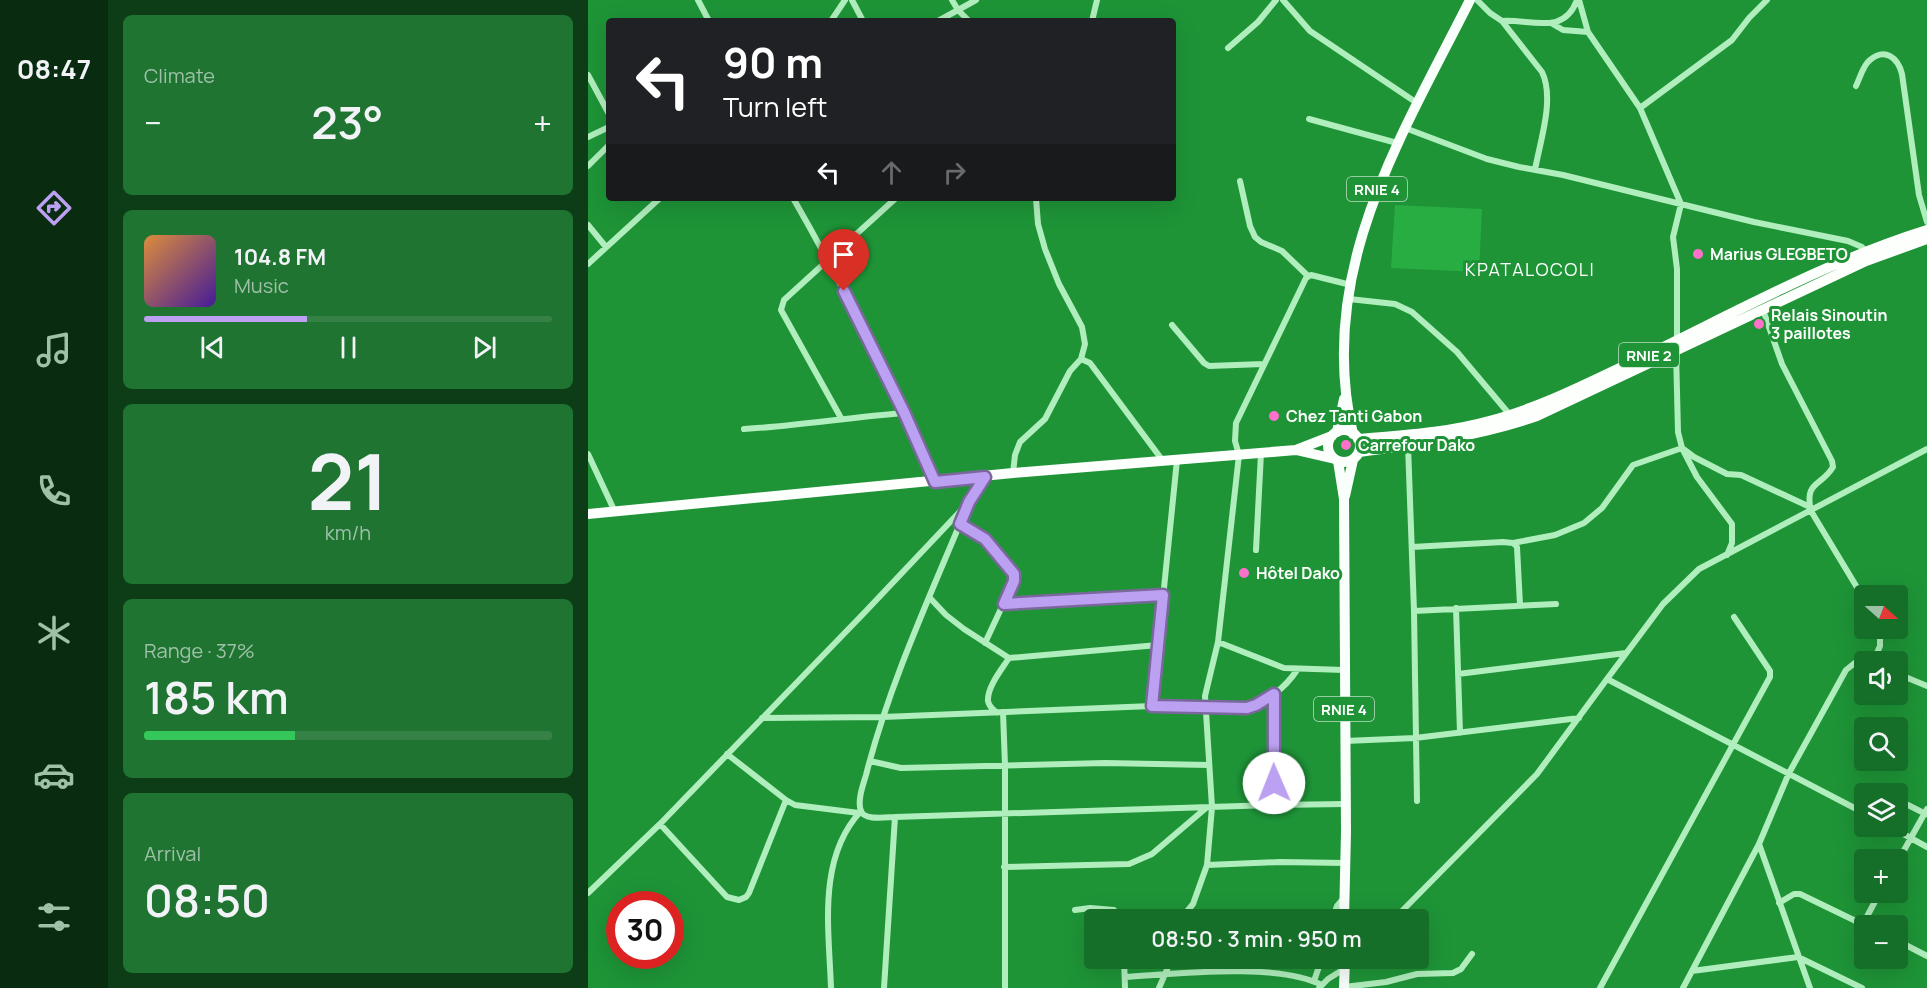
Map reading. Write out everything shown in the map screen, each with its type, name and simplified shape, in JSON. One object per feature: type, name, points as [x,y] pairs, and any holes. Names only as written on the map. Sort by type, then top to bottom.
[{"type":"highway","name":"RNIE 2","points":[[1356,456],[1490,431],[1519,422],[1564,404],[1790,286],[1927,230]]},
{"type":"highway","name":"RNIE 2","points":[[1356,436],[1443,431],[1510,415],[1763,310],[1869,255],[1927,239]]},
{"type":"highway","points":[[588,514],[1013,473],[1296,450],[1347,431],[1356,436],[1356,456],[1344,462],[1296,450]]},
{"type":"highway","points":[[1335,434],[1328,448],[1336,460]]},
{"type":"main road","name":"RNIE 4","points":[[1356,436],[1345,395],[1344,352],[1351,285],[1367,217],[1404,128],[1470,0]]},
{"type":"main road","name":"RNIE 4","points":[[1335,434],[1345,395]]},
{"type":"main road","name":"RNIE 4","points":[[1344,499],[1356,456]]},
{"type":"main road","name":"RNIE 4","points":[[1336,460],[1344,499],[1344,909]]},
{"type":"main road","points":[[1344,988],[1345,969]]},
{"type":"street","points":[[698,0],[707,18]]},
{"type":"street","points":[[833,18],[845,0]]},
{"type":"street","points":[[852,0],[861,18]]},
{"type":"street","points":[[952,0],[966,18]]},
{"type":"street","points":[[943,18],[976,0]]},
{"type":"street","points":[[1093,18],[1097,0]]},
{"type":"street","points":[[1228,48],[1258,21],[1276,0]]},
{"type":"street","points":[[1283,0],[1310,31],[1417,103]]},
{"type":"street","points":[[1477,0],[1502,21],[1542,72],[1546,81],[1547,102],[1535,170]]},
{"type":"street","points":[[1502,21],[1550,23],[1563,20],[1578,0]]},
{"type":"street","points":[[1578,0],[1588,32],[1640,108],[1681,204],[1673,237],[1677,269],[1676,417],[1682,448],[1703,485],[1732,524],[1732,543],[1727,555]]},
{"type":"street","points":[[1640,108],[1732,40],[1767,0]]},
{"type":"street","points":[[1550,23],[1563,30],[1588,32]]},
{"type":"street","points":[[1856,86],[1871,58],[1889,55],[1898,61],[1902,74],[1919,195],[1927,222]]},
{"type":"street","points":[[588,75],[606,108]]},
{"type":"street","points":[[1309,119],[1397,143]]},
{"type":"street","points":[[588,137],[606,128]]},
{"type":"street","points":[[1404,128],[1487,159],[1754,222],[1848,241],[1869,255]]},
{"type":"street","points":[[588,166],[606,148]]},
{"type":"street","points":[[1240,181],[1250,226],[1260,242],[1282,251],[1308,276],[1351,285]]},
{"type":"street","points":[[588,264],[657,201]]},
{"type":"street","points":[[795,201],[829,260],[904,412],[935,482]]},
{"type":"street","points":[[841,418],[781,310],[784,300],[893,201]]},
{"type":"street","points":[[1013,473],[1015,455],[1020,442],[1045,419],[1070,372],[1081,359],[1084,344],[1082,327],[1059,284],[1044,249],[1035,201]]},
{"type":"street","points":[[588,225],[606,248]]},
{"type":"street","points":[[1189,909],[1193,904],[1208,865],[1207,685],[1218,642],[1239,455],[1235,441],[1236,423],[1308,276]]},
{"type":"street","points":[[1349,299],[1395,304],[1412,312],[1456,352],[1510,415]]},
{"type":"street","points":[[1763,310],[1782,364],[1832,461],[1833,467],[1830,472],[1814,483],[1809,493],[1811,509],[1856,585]]},
{"type":"street","points":[[1172,325],[1209,366],[1263,364]]},
{"type":"street","points":[[1081,359],[1090,363],[1163,462]]},
{"type":"street","points":[[744,429],[904,412]]},
{"type":"street","points":[[1408,446],[1414,611],[1417,801]]},
{"type":"street","points":[[1682,448],[1727,474],[1742,475],[1811,509]]},
{"type":"street","points":[[1412,547],[1514,543],[1555,534],[1584,523],[1602,508],[1633,465],[1682,448]]},
{"type":"street","points":[[1404,909],[1537,774],[1663,604],[1699,569],[1927,449]]},
{"type":"street","points":[[1256,550],[1261,453]]},
{"type":"street","points":[[588,454],[615,512]]},
{"type":"street","points":[[1152,706],[1177,460]]},
{"type":"street","points":[[831,988],[828,906],[831,872],[843,834],[860,812],[862,791],[883,717],[969,502],[985,477]]},
{"type":"street","points":[[588,893],[660,824],[969,502]]},
{"type":"street","points":[[960,524],[985,539],[1014,574],[1014,581],[985,643]]},
{"type":"street","points":[[1514,543],[1517,547],[1520,605]]},
{"type":"street","points":[[1004,604],[1163,595]]},
{"type":"street","points":[[930,598],[946,615],[1009,658],[1158,645]]},
{"type":"street","points":[[1414,611],[1556,604]]},
{"type":"street","points":[[1456,608],[1460,733]]},
{"type":"street","points":[[1600,988],[1770,677],[1770,671],[1734,617]]},
{"type":"street","points":[[1218,642],[1275,666],[1297,670],[1344,670]]},
{"type":"street","points":[[1458,674],[1626,653]]},
{"type":"street","points":[[1000,713],[990,707],[988,699],[990,690],[1009,658]]},
{"type":"street","points":[[1683,988],[1759,844],[1789,773],[1846,670],[1854,664]]},
{"type":"street","points":[[762,718],[883,717],[1152,706],[1247,708],[1274,694],[1297,670]]},
{"type":"street","points":[[1908,678],[1927,686]]},
{"type":"street","points":[[1607,679],[1854,805]]},
{"type":"street","points":[[1274,694],[1275,805]]},
{"type":"street","points":[[1000,713],[1005,765],[1005,988]]},
{"type":"street","points":[[1344,741],[1415,738],[1579,718]]},
{"type":"street","points":[[728,754],[786,800],[806,807],[860,812],[869,817],[1345,804]]},
{"type":"street","points":[[870,761],[901,768],[1104,763],[1209,765]]},
{"type":"street","points":[[660,824],[727,897],[739,900],[749,893],[786,800]]},
{"type":"street","points":[[1904,849],[1926,812],[1908,804]]},
{"type":"street","points":[[1004,867],[1129,864],[1152,854],[1209,807]]},
{"type":"street","points":[[884,988],[895,817]]},
{"type":"street","points":[[1910,838],[1927,847]]},
{"type":"street","points":[[1759,844],[1810,988]]},
{"type":"street","points":[[1208,865],[1280,862],[1345,863]]},
{"type":"street","points":[[1779,903],[1794,894],[1800,894],[1854,920]]},
{"type":"street","points":[[1336,909],[1344,899]]},
{"type":"street","points":[[1075,910],[1102,909]]},
{"type":"street","points":[[1908,946],[1927,956]]},
{"type":"street","points":[[1344,988],[1386,982],[1417,974],[1453,972],[1461,969],[1472,954]]},
{"type":"street","points":[[1692,971],[1798,957],[1862,988]]},
{"type":"street","points":[[1125,969],[1125,988]]},
{"type":"street","points":[[1159,988],[1167,969]]},
{"type":"street","points":[[1314,981],[1318,969]]},
{"type":"street","points":[[1125,977],[1274,973],[1314,981],[1320,986],[1339,969]]},
{"type":"green space","points":[[1395,205],[1482,209],[1479,272],[1391,268]]},
{"type":"place","name":"Marius GLEGBETO","points":[[1698,254]]},
{"type":"place","name":"Relais Sinoutin 3 paillotes","points":[[1759,324]]},
{"type":"place","name":"Chez Tanti Gabon","points":[[1274,416]]},
{"type":"place","name":"Carrefour Dako","points":[[1346,445]]},
{"type":"place","name":"Hôtel Dako","points":[[1244,573]]},
{"type":"district","name":"KPATALOCOLI","points":[[1530,269]]},
{"type":"route","points":[[844,291],[904,412],[935,482],[985,477],[969,502],[960,524],[977,532],[992,545],[1012,570],[1015,577],[1004,604],[1163,595],[1152,706],[1247,708],[1274,694],[1274,783]]}]
